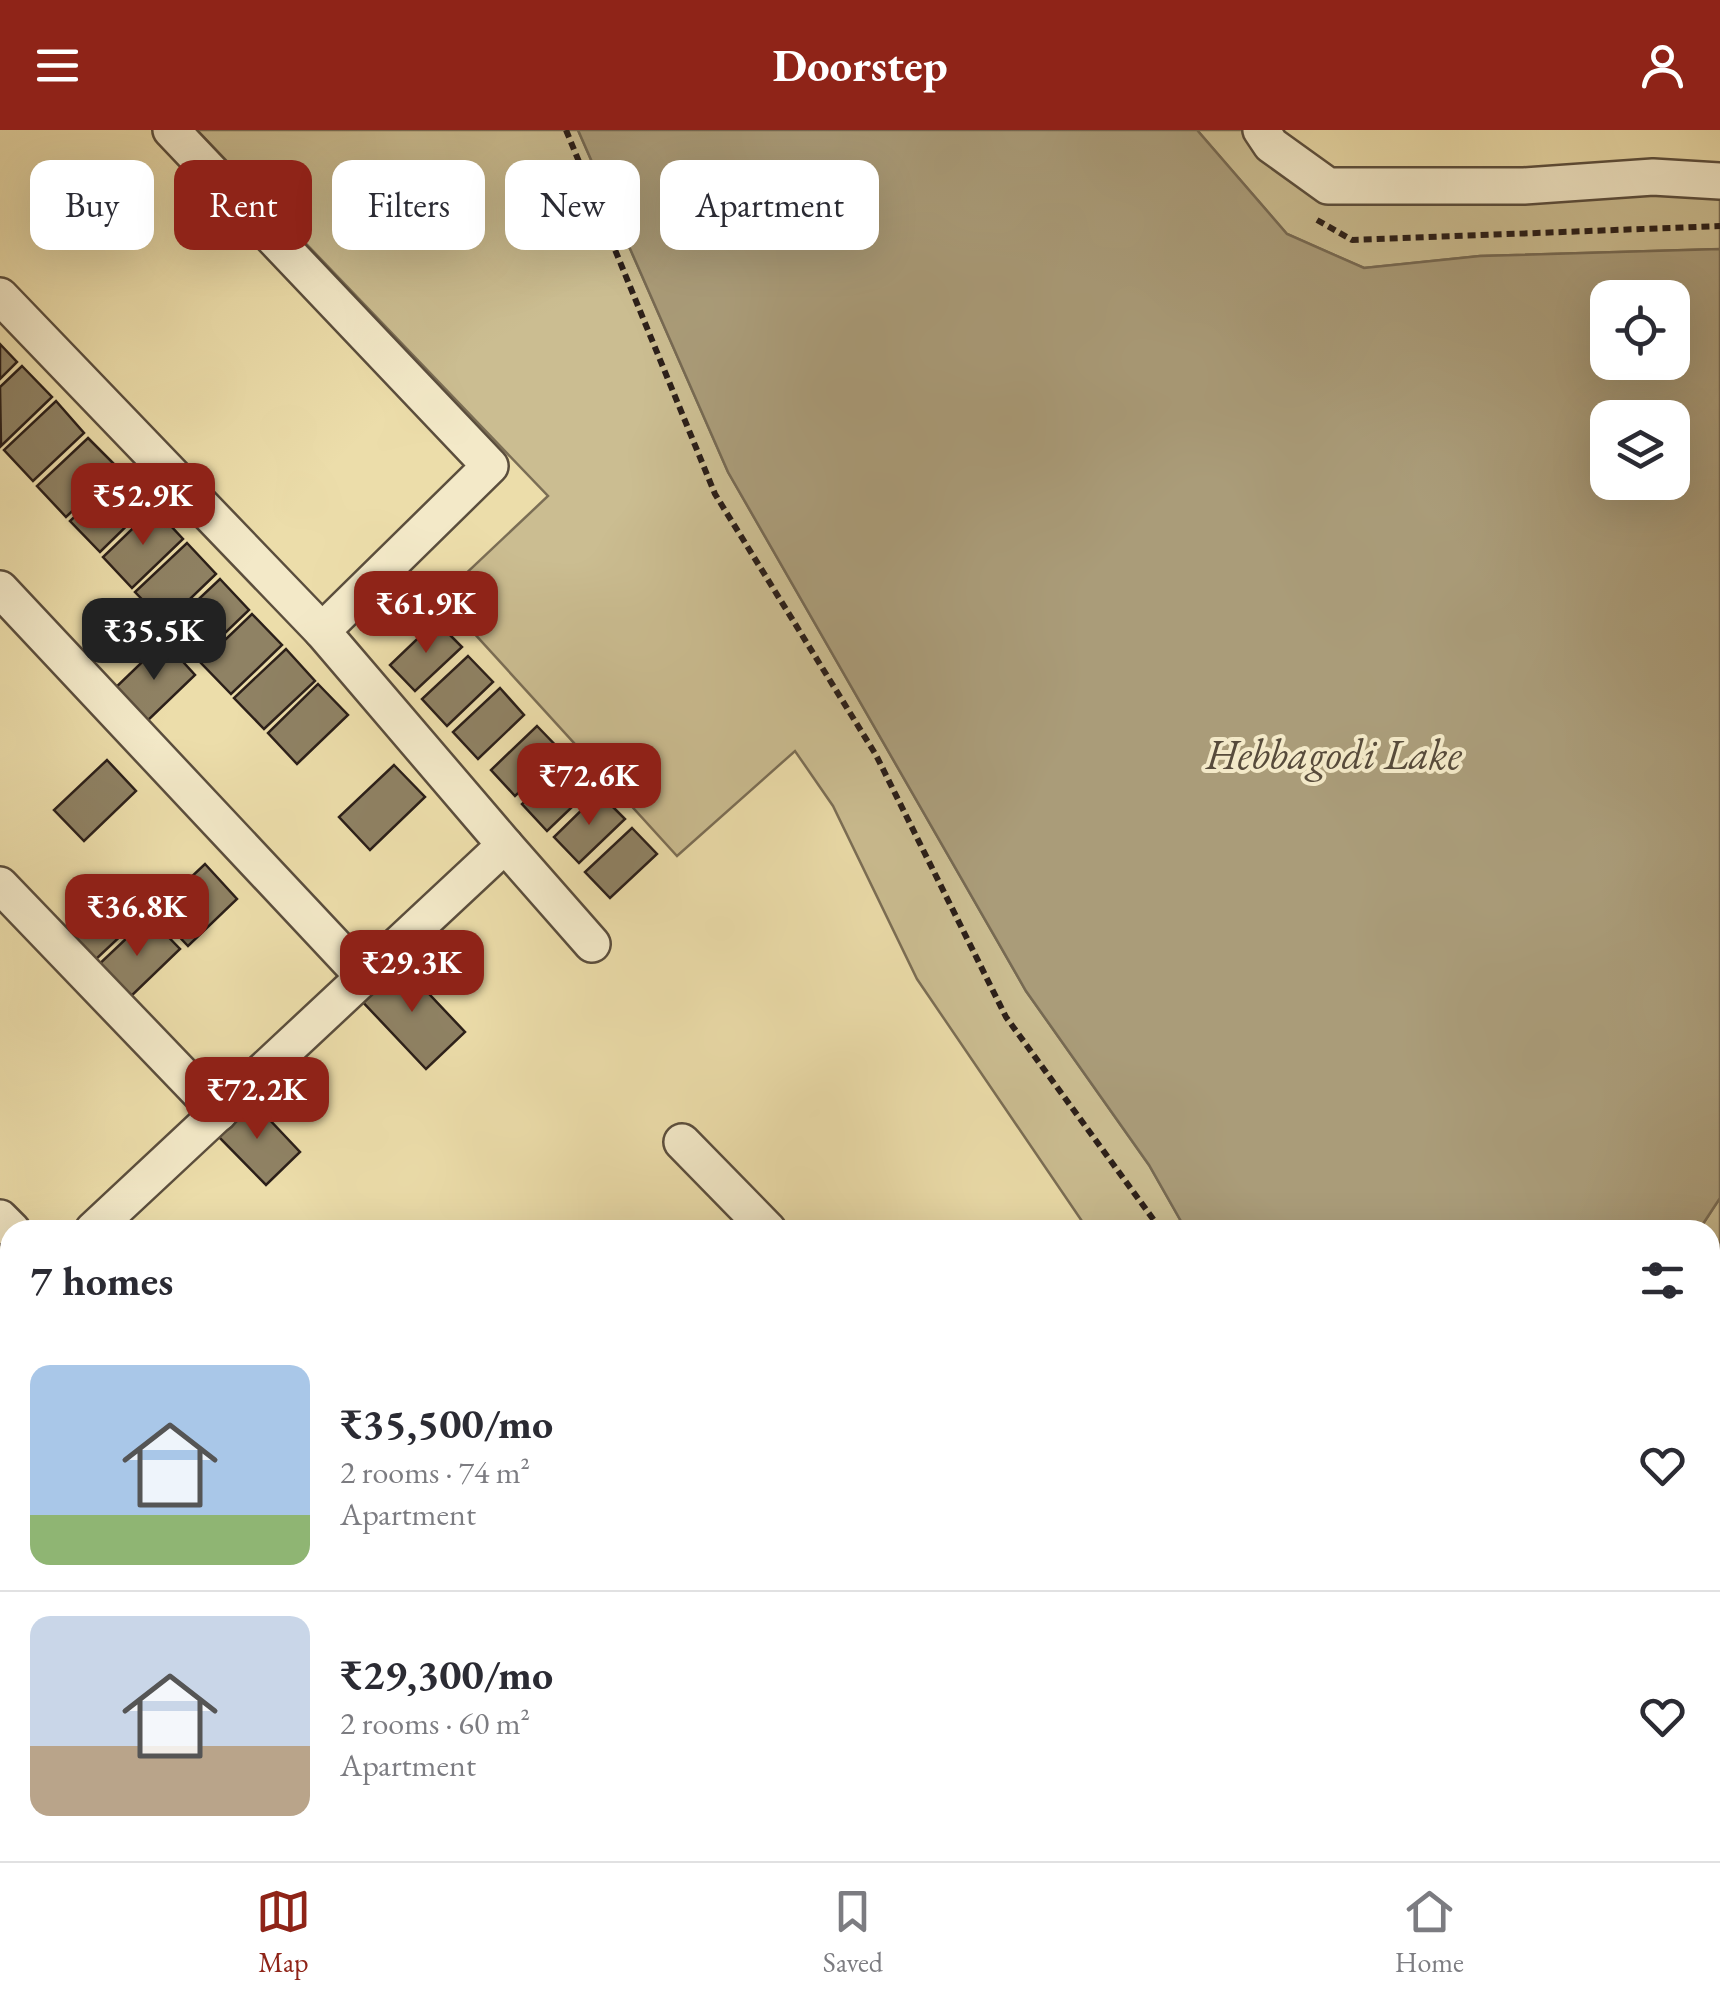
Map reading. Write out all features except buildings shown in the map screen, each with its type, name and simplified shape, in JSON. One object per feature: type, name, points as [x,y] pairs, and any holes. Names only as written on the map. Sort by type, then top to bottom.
[{"type":"street","points":[[172,130],[490,466],[322,632]]},
{"type":"street","points":[[1262,130],[1271,145],[1328,186],[1524,186],[1653,177],[1720,181]]},
{"type":"street","points":[[0,296],[322,632],[592,944]]},
{"type":"street","points":[[0,588],[363,976]]},
{"type":"street","points":[[103,1220],[505,845]]},
{"type":"street","points":[[0,884],[219,1112]]},
{"type":"street","points":[[682,1142],[758,1220]]},
{"type":"path","points":[[566,130],[715,494],[876,755],[1006,1017],[1154,1220]]},
{"type":"shaded area","points":[[197,130],[578,130],[591,160],[505,160],[505,250],[631,250],[728,472],[1026,991],[1149,1165],[1180,1220],[1081,1220],[917,979],[833,806],[795,751],[677,856],[441,597],[548,496],[312,250],[312,160],[226,160]]},
{"type":"shaded area","points":[[1197,130],[1246,130],[1328,204],[1625,190],[1720,194],[1720,249],[1480,256],[1364,268],[1287,234]]},
{"type":"shaded area","points":[[1720,1198],[1720,1220],[1706,1220]]},
{"type":"water","name":"Hebbagodi Lake","points":[[578,130],[1197,130],[1287,234],[1364,268],[1480,256],[1720,249],[1720,1198],[1706,1220],[1180,1220],[1149,1165],[1026,991],[728,472],[631,250],[640,250],[640,160],[591,160]]}]
